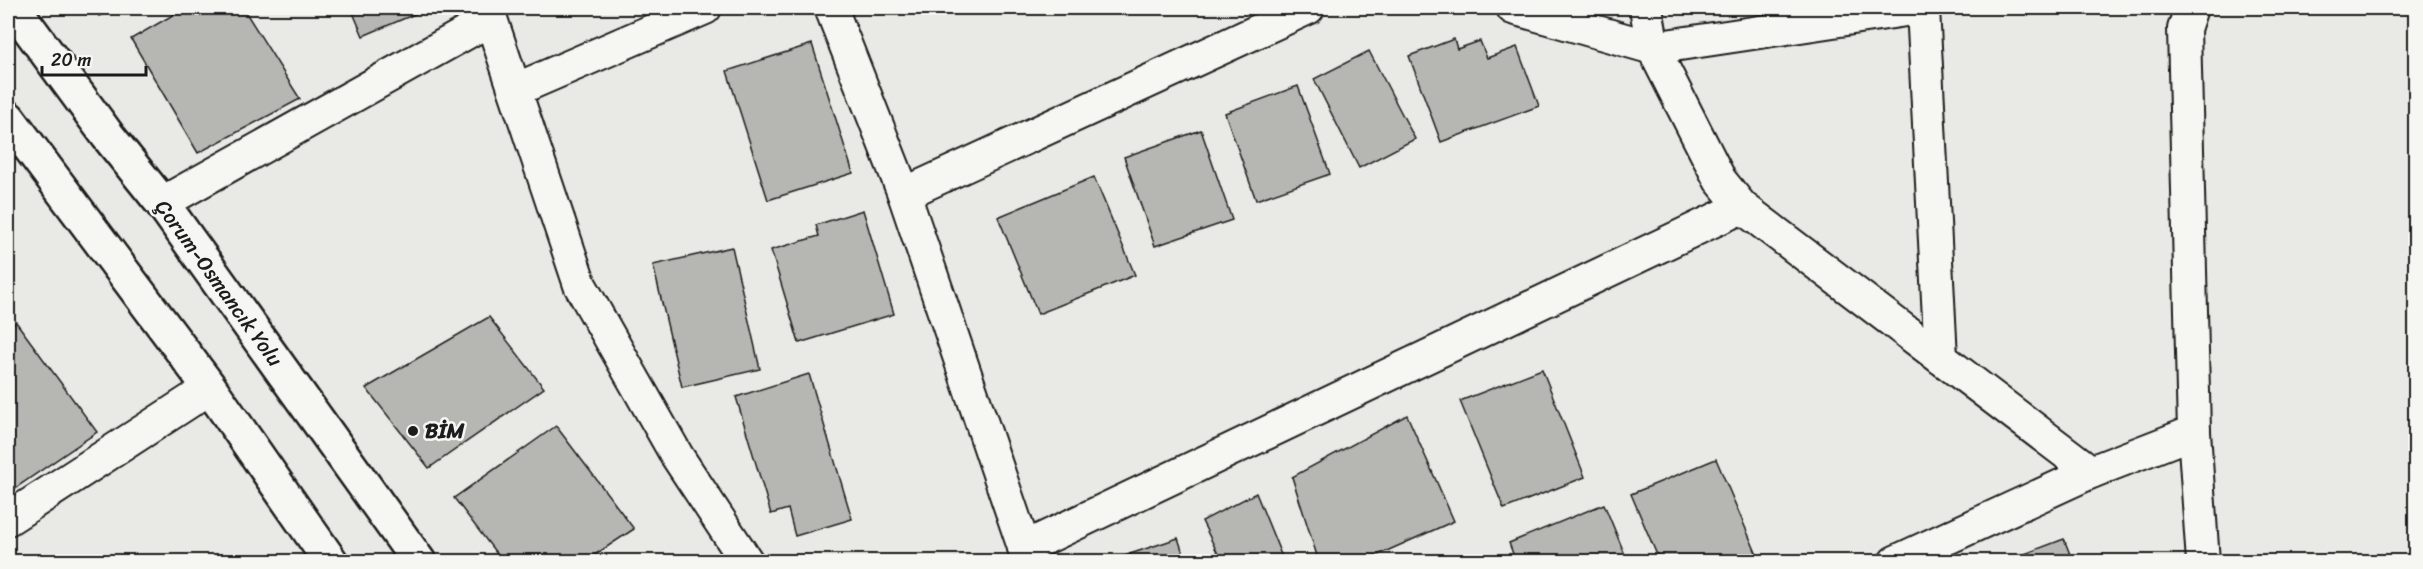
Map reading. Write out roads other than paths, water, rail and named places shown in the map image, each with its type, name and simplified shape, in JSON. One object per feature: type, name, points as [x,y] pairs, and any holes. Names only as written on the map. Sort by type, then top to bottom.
[{"type":"highway","name":"Çorum-Osmancık Yolu","points":[[14,8],[108,136],[162,203],[419,561]]},
{"type":"highway","points":[[8,118],[210,388],[331,561]]},
{"type":"street","points":[[515,90],[705,8]]},
{"type":"street","points":[[831,8],[904,194],[1027,555],[1742,207]]},
{"type":"street","points":[[904,194],[1308,8]]},
{"type":"street","points":[[1512,8],[1653,48],[1919,8]]},
{"type":"street","points":[[1646,8],[1653,48],[1720,180],[1742,207],[2091,472]]},
{"type":"street","points":[[1923,8],[1941,358]]},
{"type":"street","points":[[2191,8],[2184,28],[2194,432],[2203,561]]},
{"type":"street","points":[[162,203],[491,13],[580,285],[677,456],[747,561]]},
{"type":"street","points":[[8,519],[210,388]]},
{"type":"street","points":[[1895,561],[2091,472],[2194,432]]},
{"type":"place","name":"BİM","points":[[413,431]]}]
